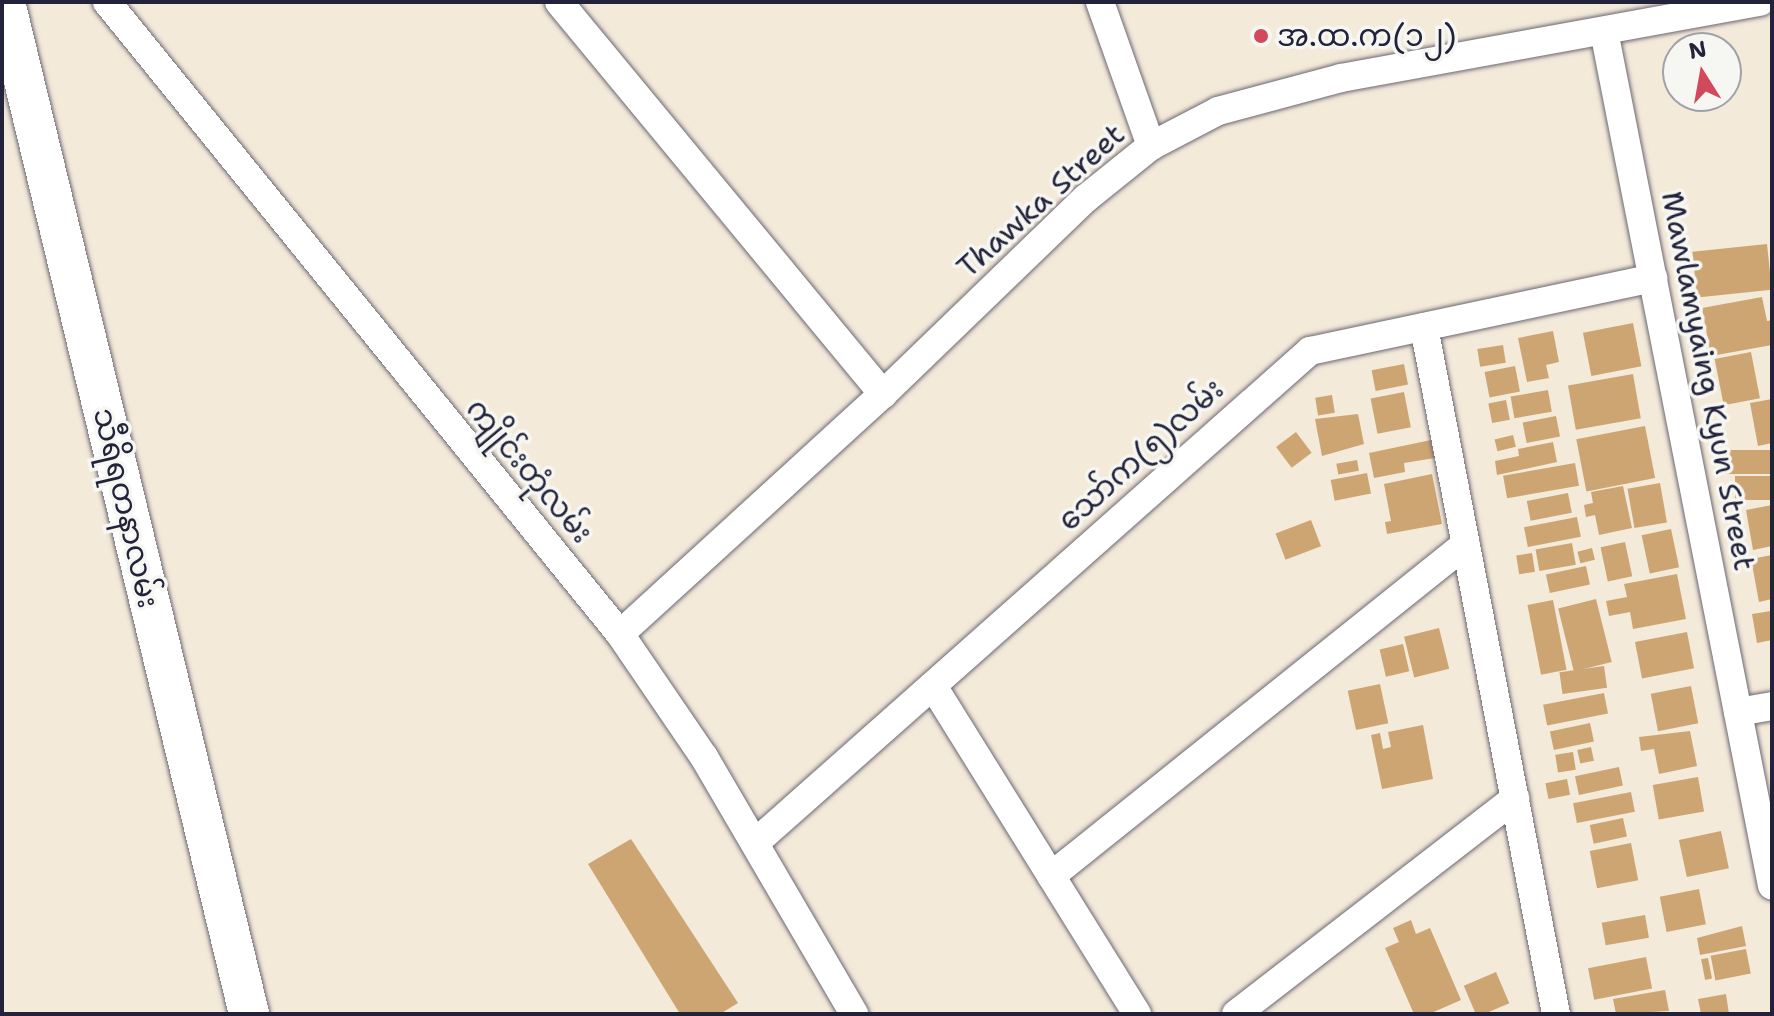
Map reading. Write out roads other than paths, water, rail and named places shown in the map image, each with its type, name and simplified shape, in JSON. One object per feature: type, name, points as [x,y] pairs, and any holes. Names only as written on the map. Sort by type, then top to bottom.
[{"type":"main road","name":"သီရိရတနာလမ်း","points":[[5,2],[249,1014]]},
{"type":"street","name":"ကျိုင်းတုံလမ်း","points":[[107,2],[620,634],[755,843],[854,1014]]},
{"type":"street","points":[[559,2],[883,394]]},
{"type":"street","points":[[1100,2],[1151,146]]},
{"type":"street","name":"Thawka Street","points":[[620,634],[883,394],[1085,199],[1151,146],[1218,111],[1341,78],[1760,2]]},
{"type":"street","name":"Mawlamyaing Kyun Street","points":[[1604,31],[1772,886]]},
{"type":"street","name":"သော်က(၅)လမ်း","points":[[755,843],[1310,351],[1653,278]]},
{"type":"street","points":[[1424,327],[1556,1014]]},
{"type":"street","points":[[1051,876],[1466,544]]},
{"type":"street","points":[[933,686],[1137,1014]]},
{"type":"street","points":[[1738,712],[1772,706]]},
{"type":"street","points":[[1236,1014],[1515,798]]},
{"type":"place","name":"အ.ထ.က(၁၂)","points":[[1261,36]]}]
